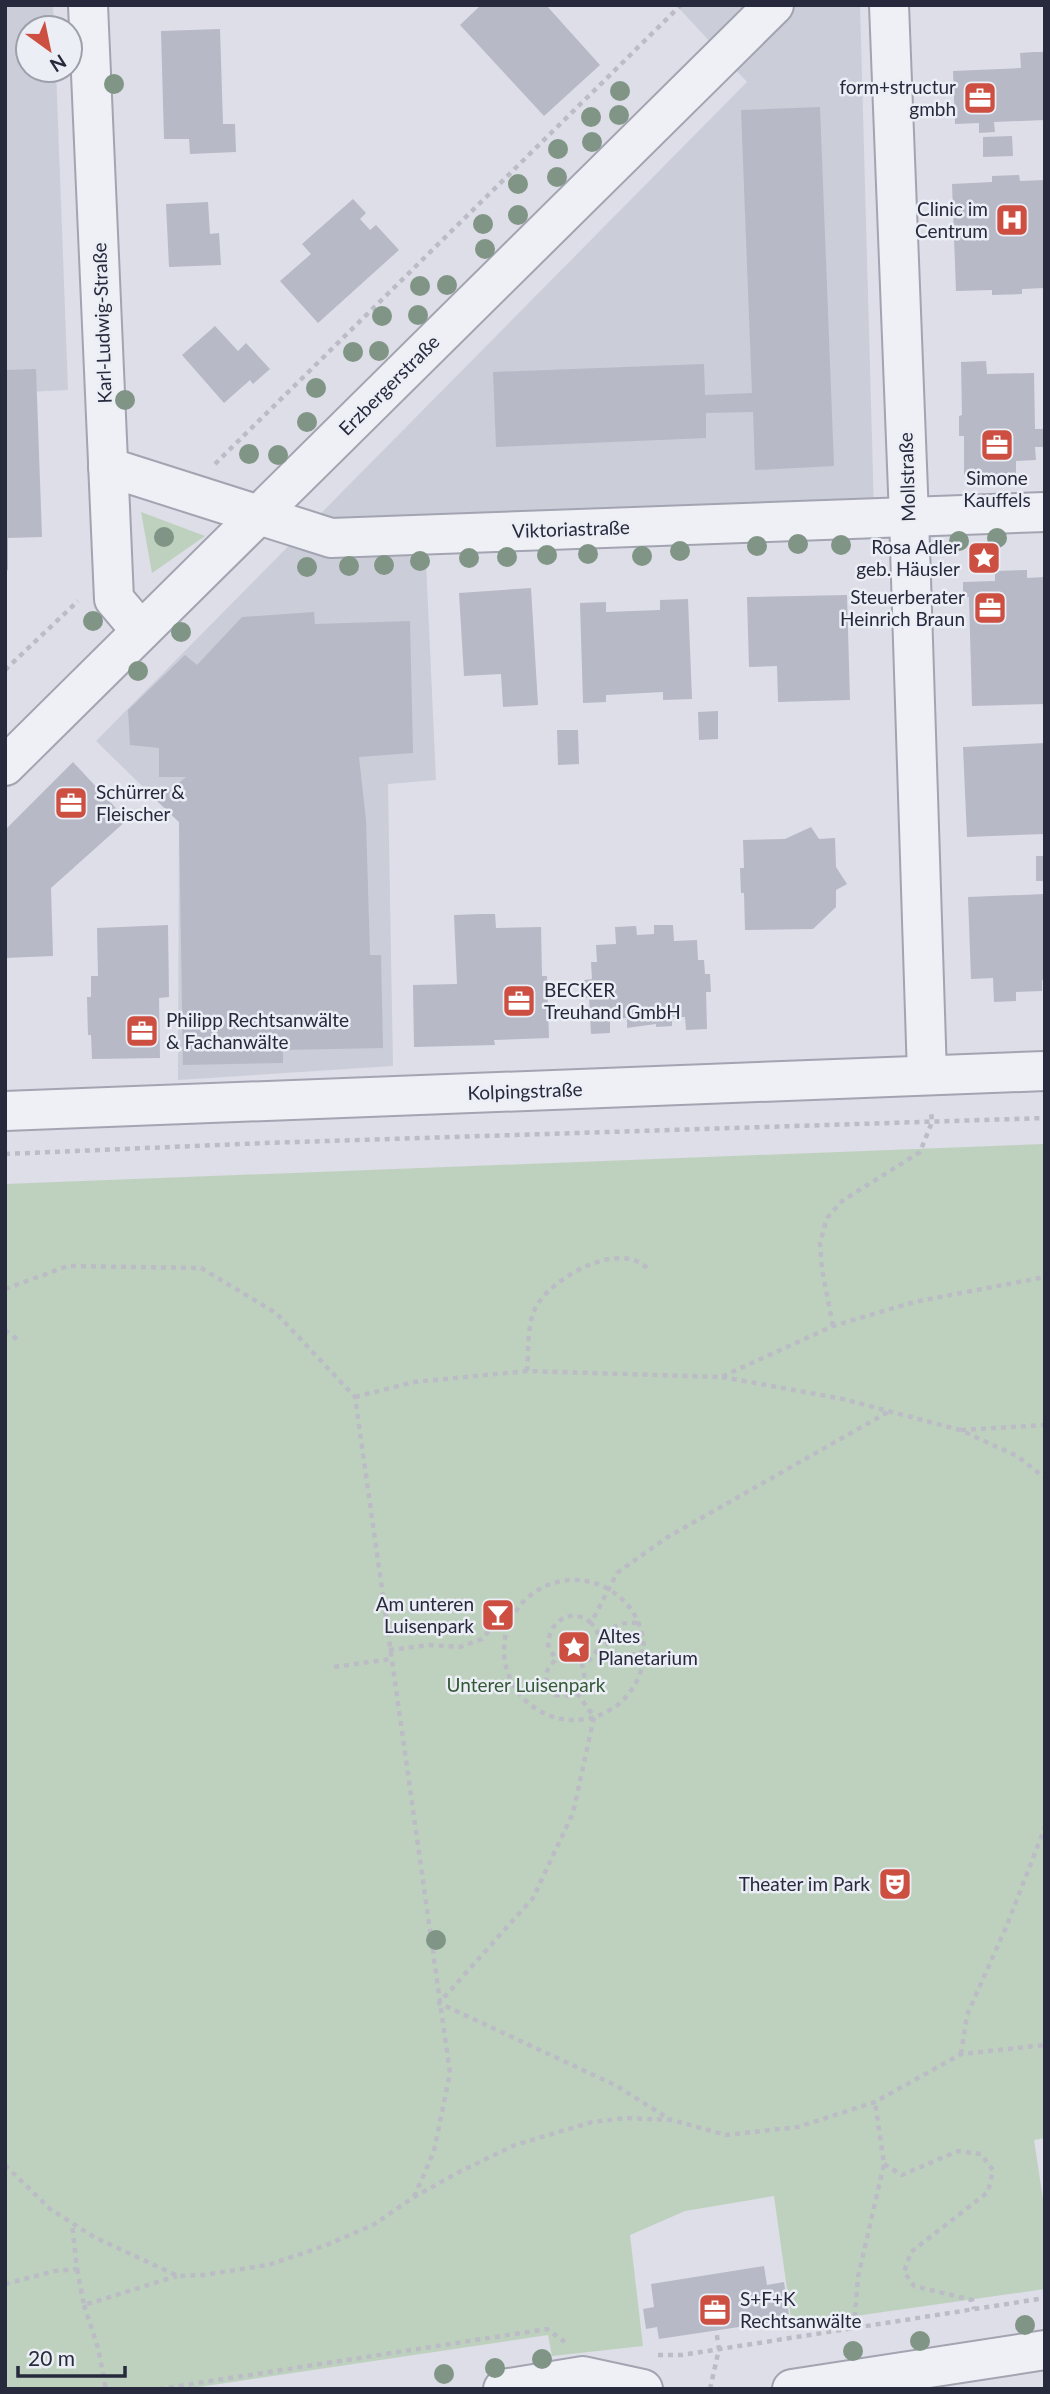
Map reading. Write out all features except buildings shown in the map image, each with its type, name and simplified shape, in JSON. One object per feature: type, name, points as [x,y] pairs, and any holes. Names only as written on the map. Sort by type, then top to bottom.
[{"type":"street","name":"Karl-Ludwig-Straße","points":[[88,5],[114,599],[141,631]]},
{"type":"street","name":"Erzbergerstraße","points":[[5,766],[774,5]]},
{"type":"street","name":"Mollstraße","points":[[888,5],[909,517],[927,1075]]},
{"type":"street","name":"Viktoriastraße","points":[[108,467],[331,538],[1045,512]]},
{"type":"street","name":"Kolpingstraße","points":[[5,1111],[1045,1071]]},
{"type":"street","points":[[792,2389],[1045,2350]]},
{"type":"street","points":[[503,2389],[583,2376],[643,2389]]},
{"type":"path","points":[[187,492],[681,5]]},
{"type":"path","points":[[5,670],[112,568]]},
{"type":"path","points":[[5,1154],[1045,1118]]},
{"type":"path","points":[[834,1326],[820,1243],[827,1218],[842,1201],[920,1152]]},
{"type":"path","points":[[527,1371],[531,1321],[538,1303],[558,1283],[586,1266],[615,1258],[640,1261],[647,1268]]},
{"type":"path","points":[[5,1289],[68,1266],[201,1268],[276,1312],[355,1397],[450,2073],[434,2151],[414,2197]]},
{"type":"path","points":[[721,1377],[834,1326],[914,1302],[1045,1277]]},
{"type":"path","points":[[5,1330],[18,1340]]},
{"type":"path","points":[[355,1397],[414,1381],[527,1371],[721,1377],[843,1399],[960,1430],[1017,1456],[1045,1478]]},
{"type":"path","points":[[591,1623],[617,1573],[666,1538],[888,1412]]},
{"type":"path","points":[[960,1430],[1045,1425]]},
{"type":"path","points":[[577,1581],[600,1585],[608,1590],[631,1610],[638,1623],[643,1651],[640,1674],[628,1694],[612,1709],[579,1720],[561,1720],[528,1704],[513,1686],[505,1665],[503,1644],[508,1626],[519,1606],[537,1590],[556,1583],[577,1581]]},
{"type":"path","points":[[565,1616],[582,1616],[591,1623],[600,1640],[595,1656],[582,1665],[584,1683],[572,1696],[555,1695],[547,1685],[546,1672],[556,1660],[548,1645],[548,1636],[557,1621],[565,1616]]},
{"type":"path","points":[[389,1650],[429,1645],[460,1647],[482,1639],[501,1617]]},
{"type":"path","points":[[638,1623],[618,1623],[609,1631],[607,1640],[610,1648],[619,1656],[625,1657],[643,1651]]},
{"type":"path","points":[[600,1640],[607,1640]]},
{"type":"path","points":[[334,1668],[391,1659]]},
{"type":"path","points":[[439,2003],[533,1898],[573,1813],[594,1717],[577,1693]]},
{"type":"path","points":[[961,2054],[967,2015],[1007,1925],[1045,1827]]},
{"type":"path","points":[[439,2003],[615,2085],[672,2120]]},
{"type":"path","points":[[85,2305],[178,2276],[268,2265],[324,2246],[373,2225],[414,2197],[515,2145],[592,2122],[626,2118],[672,2120],[726,2135],[798,2127],[875,2102],[961,2054],[1045,2045]]},
{"type":"path","points":[[854,2327],[858,2277],[884,2164],[875,2102]]},
{"type":"path","points":[[884,2164],[902,2175],[958,2151],[981,2154],[993,2170],[988,2192],[911,2252],[904,2272],[914,2286],[972,2300],[974,2309]]},
{"type":"path","points":[[5,2165],[50,2209],[94,2237],[178,2276]]},
{"type":"path","points":[[72,2223],[77,2269],[106,2389]]},
{"type":"path","points":[[5,2284],[55,2271],[77,2269]]},
{"type":"path","points":[[710,2389],[719,2349],[716,2330]]},
{"type":"shaded area","points":[[5,5],[53,5],[53,14],[14,14],[14,84],[57,84],[68,390],[5,393]]},
{"type":"shaded area","points":[[676,5],[860,5],[874,511],[424,519],[436,780],[388,784],[393,1066],[178,1080],[179,822],[96,741],[747,82]]},
{"type":"green space","points":[[141,512],[205,536],[152,573]]},
{"type":"green space","name":"Unterer Luisenpark","points":[[1045,1144],[1045,2138],[1034,2140],[1045,2212],[1045,2289],[792,2325],[774,2196],[685,2211],[630,2235],[643,2346],[552,2356],[548,2335],[186,2389],[5,2389],[5,1184]]},
{"type":"place","name":"form+structur gmbh","points":[[980,98]]},
{"type":"place","name":"Clinic im Centrum","points":[[1012,220]]},
{"type":"place","name":"Simone Kauffels","points":[[997,445]]},
{"type":"place","name":"Rosa Adler geb. Häusler","points":[[984,558]]},
{"type":"place","name":"Steuerberater Heinrich Braun","points":[[990,608]]},
{"type":"place","name":"Schürrer & Fleischer","points":[[71,803]]},
{"type":"place","name":"BECKER Treuhand GmbH","points":[[519,1001]]},
{"type":"place","name":"Philipp Rechtsanwälte & Fachanwälte","points":[[142,1031]]},
{"type":"place","name":"Am unteren Luisenpark","points":[[498,1615]]},
{"type":"place","name":"Altes Planetarium","points":[[574,1647]]},
{"type":"place","name":"Theater im Park","points":[[895,1884]]},
{"type":"place","name":"S+F+K Rechtsanwälte","points":[[715,2310]]}]
